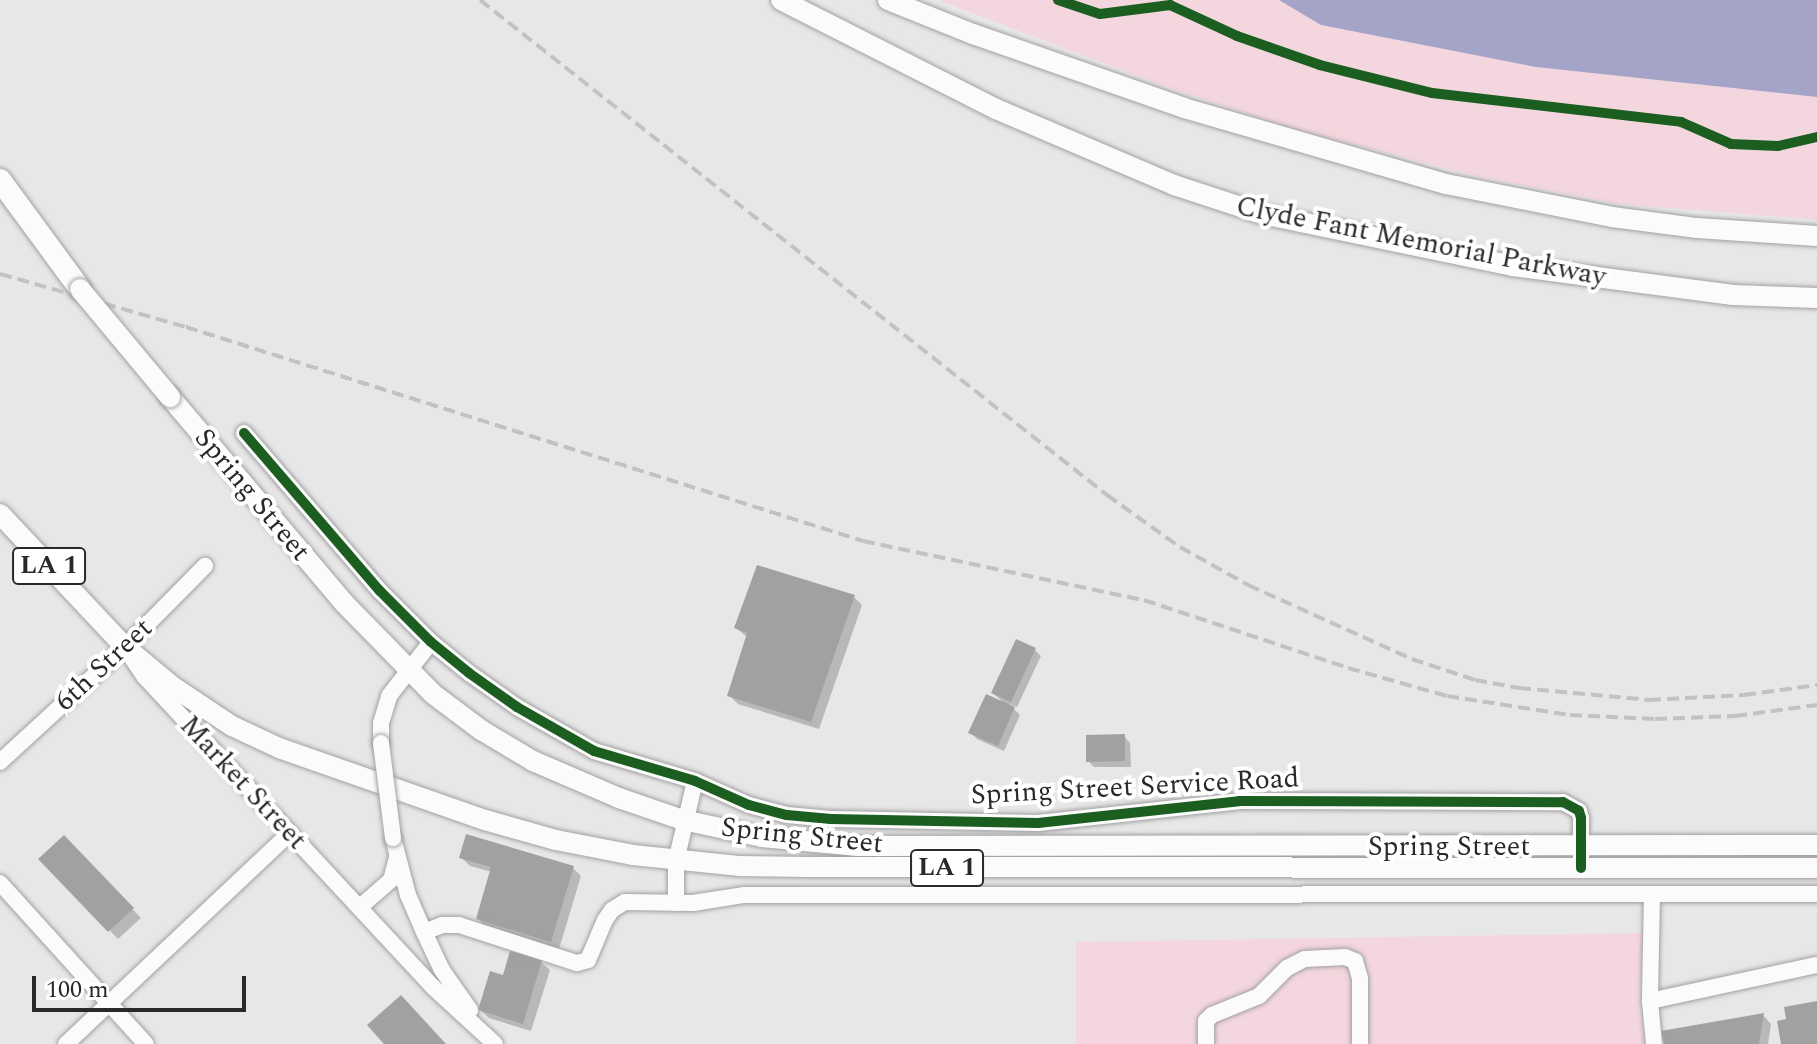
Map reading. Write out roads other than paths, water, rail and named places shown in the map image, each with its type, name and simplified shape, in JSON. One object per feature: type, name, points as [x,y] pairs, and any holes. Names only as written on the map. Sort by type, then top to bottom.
[{"type":"highway","points":[[0,180],[80,289]]},
{"type":"main road","name":"Clyde Fant Memorial Parkway","points":[[781,0],[996,109],[1174,185],[1262,214],[1529,268],[1733,295],[1817,298]]},
{"type":"main road","points":[[888,0],[973,34],[1169,103],[1300,144],[1446,184],[1612,217],[1697,228],[1817,236]]},
{"type":"main road","name":"Spring Street","points":[[0,195],[344,603],[409,670],[457,712],[533,761],[619,798],[683,820],[762,837],[858,846],[1817,845]]},
{"type":"main road","name":"Market Street","points":[[0,514],[125,647]]},
{"type":"main road","name":"Spring Street","points":[[125,647],[209,712],[279,748],[520,830],[676,861],[806,867],[1817,868]]},
{"type":"street","name":"Spring Street Service Road","points":[[244,433],[380,591],[431,642],[517,707],[594,751],[695,781],[749,805],[787,815],[847,819],[1038,823],[1239,801],[1563,802],[1579,811],[1581,868]]},
{"type":"street","name":"6th Street","points":[[0,762],[125,647],[205,566]]},
{"type":"street","points":[[431,642],[384,708],[381,743],[393,838],[424,932],[456,992],[495,1044]]},
{"type":"street","name":"Market Street","points":[[125,647],[144,676],[433,987],[495,1044]]},
{"type":"street","points":[[676,903],[676,861],[683,820],[695,781]]},
{"type":"street","points":[[66,1044],[290,833]]},
{"type":"street","points":[[360,907],[391,880],[397,856]]},
{"type":"street","points":[[0,883],[146,1044]]},
{"type":"street","points":[[424,932],[442,925],[459,925],[577,963],[588,960],[605,920],[618,905],[637,901],[676,903],[777,893],[1817,894]]},
{"type":"street","points":[[1652,894],[1650,1001],[1654,1044]]},
{"type":"street","points":[[1206,1044],[1206,1021],[1212,1015],[1259,996],[1287,968],[1305,959],[1345,957],[1355,961],[1360,978],[1360,1044]]},
{"type":"street","points":[[1650,1001],[1817,965]]},
{"type":"water","points":[[1279,0],[1817,0],[1817,97],[1536,67],[1321,25]]},
{"type":"railway","points":[[480,0],[1107,495],[1180,547],[1248,585],[1412,659],[1475,680],[1519,688],[1649,700],[1744,695],[1817,685]]},
{"type":"railway","points":[[0,274],[186,327],[863,541],[1144,600],[1348,668],[1447,696],[1570,715],[1655,719],[1735,716],[1817,705]]}]
